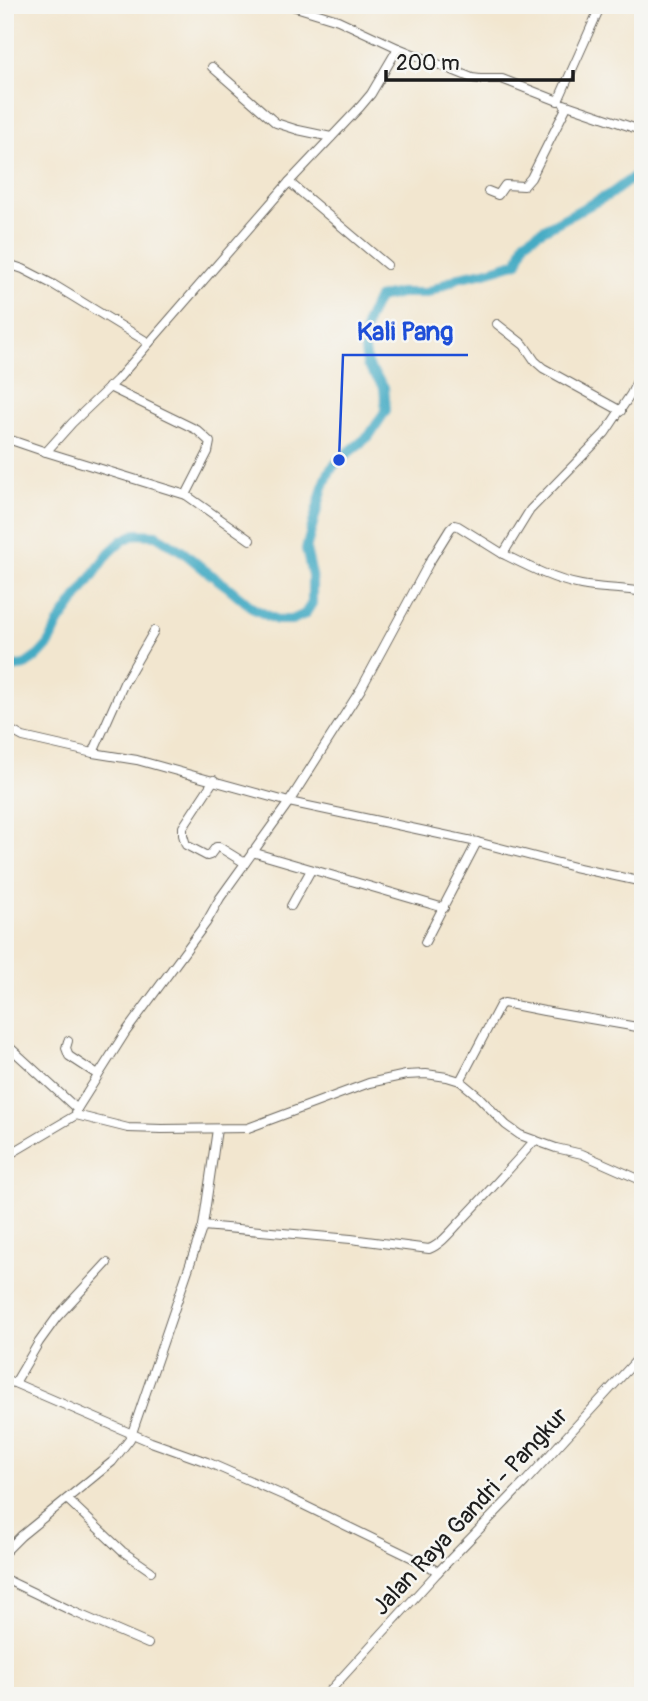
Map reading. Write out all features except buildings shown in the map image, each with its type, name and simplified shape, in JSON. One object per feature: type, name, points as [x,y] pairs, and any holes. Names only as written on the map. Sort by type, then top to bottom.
[{"type":"street","points":[[289,5],[338,20],[472,78],[502,79],[562,104],[643,131]]},
{"type":"street","points":[[488,191],[498,195],[505,186],[524,186],[531,178],[601,5]]},
{"type":"street","points":[[46,452],[117,380],[289,182],[371,94],[398,48]]},
{"type":"street","points":[[212,67],[276,123],[331,136]]},
{"type":"street","points":[[289,182],[387,265]]},
{"type":"street","points":[[5,263],[54,285],[149,343]]},
{"type":"street","points":[[497,324],[524,345],[543,368],[621,411]]},
{"type":"street","points":[[503,554],[530,510],[605,433],[621,411],[643,368]]},
{"type":"street","points":[[109,387],[197,430],[210,442],[208,452],[186,495]]},
{"type":"street","points":[[5,438],[186,495],[250,540]]},
{"type":"street","points":[[5,1157],[77,1112],[125,1032],[206,923],[220,898],[289,802],[360,689],[450,529],[458,526],[503,554],[567,581],[643,592]]},
{"type":"street","points":[[93,753],[124,683],[154,631]]},
{"type":"street","points":[[5,727],[23,737],[137,760],[289,802],[477,842],[643,882]]},
{"type":"street","points":[[214,780],[183,827],[183,840],[186,845],[207,856],[219,847],[245,863]]},
{"type":"street","points":[[425,942],[477,842]]},
{"type":"street","points":[[252,852],[444,908]]},
{"type":"street","points":[[291,906],[311,870]]},
{"type":"street","points":[[460,1081],[500,1005],[504,1003],[643,1028]]},
{"type":"street","points":[[68,1041],[66,1048],[69,1056],[98,1075]]},
{"type":"street","points":[[5,1043],[77,1112],[128,1128],[248,1128],[369,1083],[396,1076],[426,1074],[447,1077],[460,1081],[520,1135],[556,1149],[582,1154],[643,1181]]},
{"type":"street","points":[[5,1552],[20,1536],[112,1462],[125,1447],[203,1222],[217,1129]]},
{"type":"street","points":[[203,1222],[429,1249],[442,1240],[485,1196],[535,1140]]},
{"type":"street","points":[[15,1383],[57,1317],[107,1263]]},
{"type":"street","name":"Jalan Raya Gandri - Pangkur","points":[[325,1696],[643,1353]]},
{"type":"street","points":[[5,1379],[285,1496],[438,1572]]},
{"type":"street","points":[[66,1499],[121,1551],[151,1571]]},
{"type":"street","points":[[5,1579],[148,1644]]},
{"type":"waterway","points":[[5,668],[25,665],[39,655],[109,553],[123,540],[136,534],[156,535],[183,552],[254,609],[277,620],[292,620],[305,614],[312,603],[312,575],[306,549],[323,487],[330,470],[369,436],[386,410],[384,387],[367,365],[364,343],[367,321],[378,298],[400,293],[427,293],[460,277],[518,262],[525,241],[612,193],[643,170]]},
{"type":"place","name":"Kali Pang","points":[[339,460]]}]
